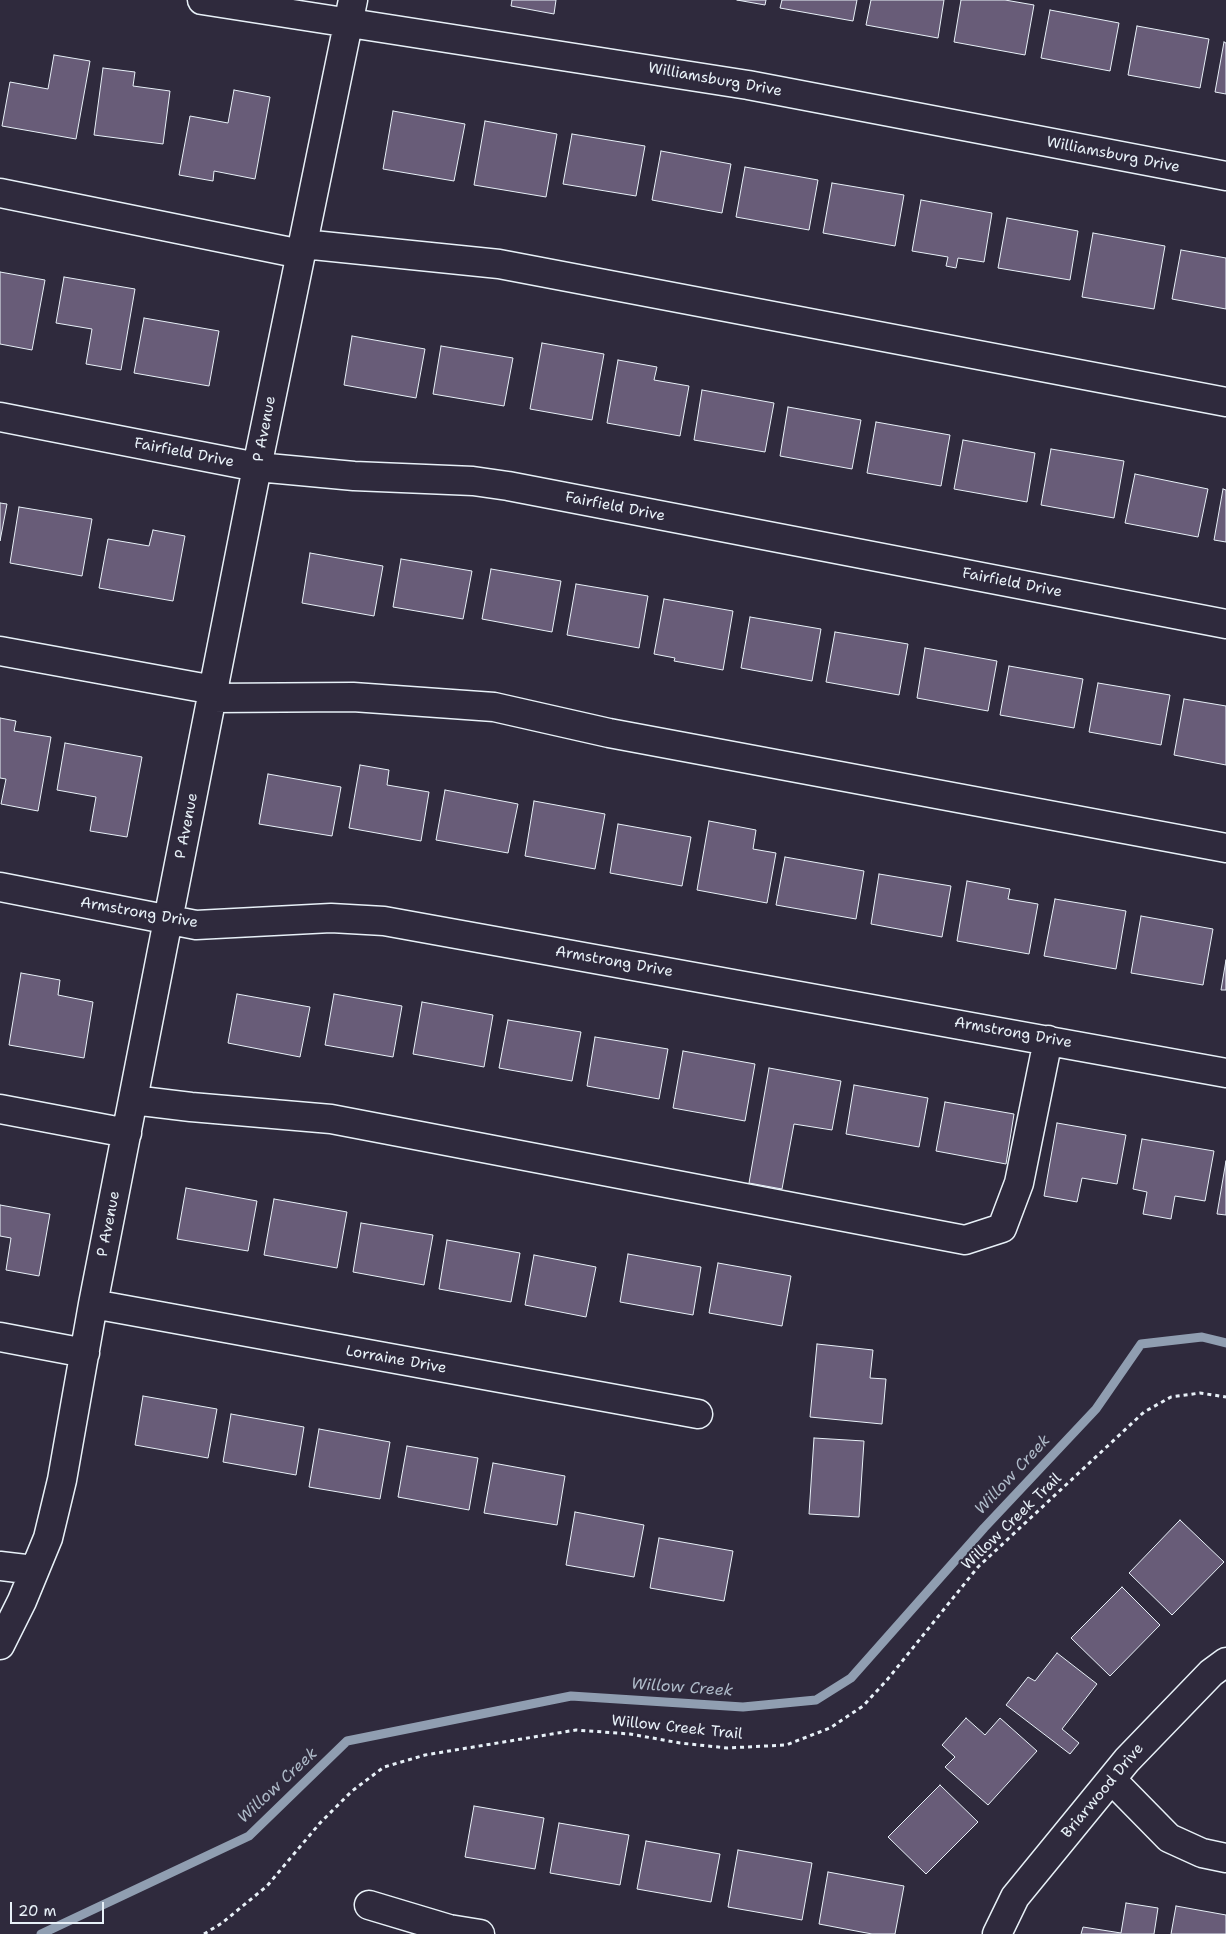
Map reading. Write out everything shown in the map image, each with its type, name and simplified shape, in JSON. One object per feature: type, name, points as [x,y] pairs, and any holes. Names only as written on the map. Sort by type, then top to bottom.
[{"type":"street","name":"Williamsburg Drive","points":[[202,0],[350,11],[430,36],[748,85],[1226,176]]},
{"type":"street","name":"P Avenue","points":[[0,1645],[48,1538],[62,1480],[126,1133],[257,467],[350,11]]},
{"type":"street","points":[[0,193],[302,249],[499,264],[1226,402]]},
{"type":"street","name":"Fairfield Drive","points":[[0,417],[257,467],[354,476],[472,481],[508,486],[1226,624]]},
{"type":"street","points":[[0,651],[213,694],[353,697],[494,707],[609,733],[1226,848]]},
{"type":"street","name":"Armstrong Drive","points":[[0,887],[196,925],[331,918],[384,921],[1226,1073]]},
{"type":"street","points":[[133,1100],[331,1119],[965,1240],[1002,1228],[1019,1184],[1048,1040]]},
{"type":"street","points":[[0,1109],[126,1133]]},
{"type":"street","name":"Lorraine Drive","points":[[93,1304],[698,1414]]},
{"type":"street","points":[[0,1337],[85,1353]]},
{"type":"street","points":[[0,1566],[34,1570]]},
{"type":"street","name":"Briarwood Drive","points":[[997,1934],[1015,1897],[1143,1742],[1211,1673],[1226,1662]]},
{"type":"street","points":[[1112,1780],[1169,1838],[1202,1853],[1226,1858]]},
{"type":"street","points":[[369,1905],[449,1929],[480,1934]]},
{"type":"path","name":"Willow Creek Trail","points":[[204,1934],[222,1923],[267,1886],[320,1823],[352,1791],[384,1767],[425,1755],[576,1730],[630,1734],[680,1743],[728,1748],[786,1746],[830,1728],[862,1706],[887,1680],[978,1567],[1144,1412],[1171,1397],[1200,1393],[1226,1398]]},
{"type":"building","points":[[512,0],[556,0],[554,14],[511,6]]},
{"type":"building","points":[[737,0],[766,0],[765,5]]},
{"type":"building","points":[[782,0],[857,0],[853,21],[780,8]]},
{"type":"building","points":[[871,0],[944,0],[938,38],[866,25]]},
{"type":"building","points":[[961,0],[1005,0],[1034,5],[1025,55],[954,42]]},
{"type":"building","points":[[1050,10],[1119,23],[1110,71],[1041,58]]},
{"type":"building","points":[[1137,26],[1209,39],[1200,88],[1128,75]]},
{"type":"building","points":[[1224,42],[1226,43],[1226,94],[1215,92]]},
{"type":"building","points":[[54,55],[90,61],[76,139],[2,126],[10,82],[48,89]]},
{"type":"building","points":[[103,68],[135,72],[133,86],[170,91],[163,144],[94,135]]},
{"type":"building","points":[[234,90],[270,97],[255,179],[214,171],[213,181],[179,175],[190,116],[228,123]]},
{"type":"building","points":[[393,111],[465,124],[454,181],[383,169]]},
{"type":"building","points":[[485,121],[557,134],[546,197],[474,185]]},
{"type":"building","points":[[572,134],[645,146],[636,196],[563,184]]},
{"type":"building","points":[[661,151],[731,164],[722,213],[652,200]]},
{"type":"building","points":[[745,167],[818,180],[809,230],[736,217]]},
{"type":"building","points":[[832,183],[904,195],[895,246],[823,233]]},
{"type":"building","points":[[921,200],[992,213],[984,262],[958,258],[956,268],[946,266],[948,257],[912,251]]},
{"type":"building","points":[[1007,218],[1078,231],[1070,280],[998,268]]},
{"type":"building","points":[[1093,233],[1165,246],[1154,309],[1082,297]]},
{"type":"building","points":[[1181,250],[1226,258],[1226,309],[1172,299]]},
{"type":"building","points":[[0,272],[45,280],[32,350],[0,344]]},
{"type":"building","points":[[64,277],[135,289],[121,370],[86,364],[92,329],[56,323]]},
{"type":"building","points":[[144,318],[219,331],[209,386],[134,373]]},
{"type":"building","points":[[352,336],[425,349],[416,398],[344,385]]},
{"type":"building","points":[[542,343],[604,354],[592,420],[530,409]]},
{"type":"building","points":[[441,346],[513,358],[504,406],[433,394]]},
{"type":"building","points":[[618,360],[657,367],[654,380],[689,386],[680,436],[607,423]]},
{"type":"building","points":[[702,390],[774,403],[765,452],[694,440]]},
{"type":"building","points":[[788,407],[861,420],[852,469],[780,456]]},
{"type":"building","points":[[876,422],[950,435],[941,486],[867,473]]},
{"type":"building","points":[[963,440],[1035,453],[1027,502],[954,489]]},
{"type":"building","points":[[1051,449],[1124,461],[1114,518],[1041,505]]},
{"type":"building","points":[[1135,474],[1208,489],[1198,537],[1125,523]]},
{"type":"building","points":[[1223,489],[1226,490],[1226,542],[1214,540]]},
{"type":"building","points":[[0,503],[7,504],[0,541]]},
{"type":"building","points":[[19,507],[92,519],[82,576],[10,563]]},
{"type":"building","points":[[153,530],[185,536],[173,601],[99,588],[108,539],[149,546]]},
{"type":"building","points":[[310,553],[383,566],[374,616],[302,603]]},
{"type":"building","points":[[401,559],[472,571],[463,619],[393,607]]},
{"type":"building","points":[[491,569],[561,581],[552,632],[482,619]]},
{"type":"building","points":[[576,584],[648,596],[639,648],[567,635]]},
{"type":"building","points":[[664,599],[733,611],[723,670],[674,661],[675,658],[654,654]]},
{"type":"building","points":[[750,617],[821,629],[812,681],[741,668]]},
{"type":"building","points":[[835,632],[908,644],[899,695],[826,682]]},
{"type":"building","points":[[925,648],[997,661],[988,711],[917,698]]},
{"type":"building","points":[[1009,666],[1083,679],[1074,728],[1000,715]]},
{"type":"building","points":[[1098,683],[1170,695],[1161,745],[1089,732]]},
{"type":"building","points":[[1184,699],[1226,706],[1226,765],[1174,755]]},
{"type":"building","points":[[0,718],[16,721],[14,731],[51,737],[38,811],[1,804],[6,779],[0,778]]},
{"type":"building","points":[[65,743],[142,757],[127,837],[90,831],[96,797],[57,790]]},
{"type":"building","points":[[360,765],[389,770],[387,785],[429,792],[421,841],[349,828]]},
{"type":"building","points":[[268,774],[341,787],[332,836],[259,824]]},
{"type":"building","points":[[445,790],[518,804],[508,853],[436,840]]},
{"type":"building","points":[[534,801],[605,814],[595,869],[525,856]]},
{"type":"building","points":[[709,821],[756,830],[753,849],[776,853],[767,903],[697,890]]},
{"type":"building","points":[[618,824],[691,837],[682,886],[610,873]]},
{"type":"building","points":[[785,857],[864,871],[856,919],[776,905]]},
{"type":"building","points":[[879,874],[951,886],[942,937],[871,924]]},
{"type":"building","points":[[967,881],[1010,889],[1008,899],[1038,904],[1029,954],[957,941]]},
{"type":"building","points":[[1055,899],[1126,911],[1116,969],[1044,956]]},
{"type":"building","points":[[1141,916],[1213,929],[1203,985],[1131,973]]},
{"type":"building","points":[[1226,960],[1226,990],[1221,990]]},
{"type":"building","points":[[21,973],[60,980],[58,995],[93,1002],[84,1058],[9,1045]]},
{"type":"building","points":[[237,994],[310,1007],[300,1057],[228,1043]]},
{"type":"building","points":[[334,994],[402,1006],[393,1057],[325,1045]]},
{"type":"building","points":[[422,1002],[493,1015],[484,1067],[413,1054]]},
{"type":"building","points":[[508,1020],[581,1032],[572,1081],[499,1068]]},
{"type":"building","points":[[595,1037],[668,1049],[659,1099],[587,1086]]},
{"type":"building","points":[[683,1051],[755,1064],[745,1121],[673,1108]]},
{"type":"building","points":[[769,1068],[841,1081],[832,1130],[794,1124],[782,1189],[749,1183]]},
{"type":"building","points":[[854,1085],[928,1098],[919,1147],[846,1134]]},
{"type":"building","points":[[945,1102],[1014,1114],[1006,1164],[936,1151]]},
{"type":"building","points":[[1057,1123],[1126,1135],[1117,1184],[1082,1178],[1077,1202],[1044,1196]]},
{"type":"building","points":[[1142,1139],[1214,1151],[1205,1201],[1175,1196],[1171,1219],[1143,1214],[1147,1192],[1133,1189]]},
{"type":"building","points":[[1226,1161],[1226,1215],[1217,1214]]},
{"type":"building","points":[[186,1188],[257,1201],[248,1251],[177,1239]]},
{"type":"building","points":[[274,1199],[347,1212],[337,1268],[264,1255]]},
{"type":"building","points":[[0,1205],[50,1214],[39,1276],[6,1270],[11,1238],[0,1236]]},
{"type":"building","points":[[361,1223],[433,1235],[424,1285],[353,1272]]},
{"type":"building","points":[[447,1240],[520,1253],[511,1302],[439,1289]]},
{"type":"building","points":[[628,1254],[701,1267],[693,1315],[620,1302]]},
{"type":"building","points":[[534,1255],[596,1267],[586,1317],[525,1305]]},
{"type":"building","points":[[718,1263],[791,1276],[782,1326],[709,1313]]},
{"type":"building","points":[[817,1344],[873,1350],[870,1378],[886,1379],[882,1424],[810,1417]]},
{"type":"building","points":[[143,1396],[217,1409],[208,1458],[135,1445]]},
{"type":"building","points":[[231,1414],[304,1427],[296,1475],[223,1462]]},
{"type":"building","points":[[319,1429],[390,1442],[380,1499],[309,1487]]},
{"type":"building","points":[[814,1438],[864,1441],[859,1517],[809,1514]]},
{"type":"building","points":[[407,1446],[478,1458],[469,1510],[398,1497]]},
{"type":"building","points":[[493,1463],[565,1476],[557,1525],[484,1513]]},
{"type":"building","points":[[575,1512],[644,1525],[634,1577],[566,1565]]},
{"type":"building","points":[[1180,1520],[1224,1562],[1172,1615],[1129,1573]]},
{"type":"building","points":[[659,1538],[733,1551],[724,1601],[650,1588]]},
{"type":"building","points":[[1122,1587],[1160,1625],[1110,1676],[1071,1638]]},
{"type":"building","points":[[1057,1653],[1097,1684],[1062,1729],[1079,1743],[1070,1754],[1006,1705],[1028,1677],[1035,1681]]},
{"type":"building","points":[[966,1718],[985,1735],[1000,1718],[1037,1751],[988,1805],[945,1767],[955,1757],[942,1745]]},
{"type":"building","points":[[940,1785],[978,1822],[926,1874],[888,1837]]},
{"type":"building","points":[[474,1806],[544,1818],[535,1869],[465,1857]]},
{"type":"building","points":[[559,1823],[629,1835],[620,1885],[550,1873]]},
{"type":"building","points":[[646,1841],[720,1854],[711,1902],[637,1889]]},
{"type":"building","points":[[738,1850],[812,1863],[802,1920],[728,1907]]},
{"type":"building","points":[[828,1872],[904,1886],[895,1934],[872,1934],[819,1924]]},
{"type":"building","points":[[1126,1903],[1158,1908],[1154,1934],[1081,1934],[1083,1927],[1121,1933]]},
{"type":"building","points":[[1176,1906],[1226,1915],[1226,1934],[1171,1934]]},
{"type":"waterway","name":"Willow Creek","points":[[41,1934],[249,1836],[347,1741],[571,1696],[743,1707],[816,1700],[851,1678],[984,1528],[1096,1409],[1141,1344],[1202,1337],[1226,1343]]}]
